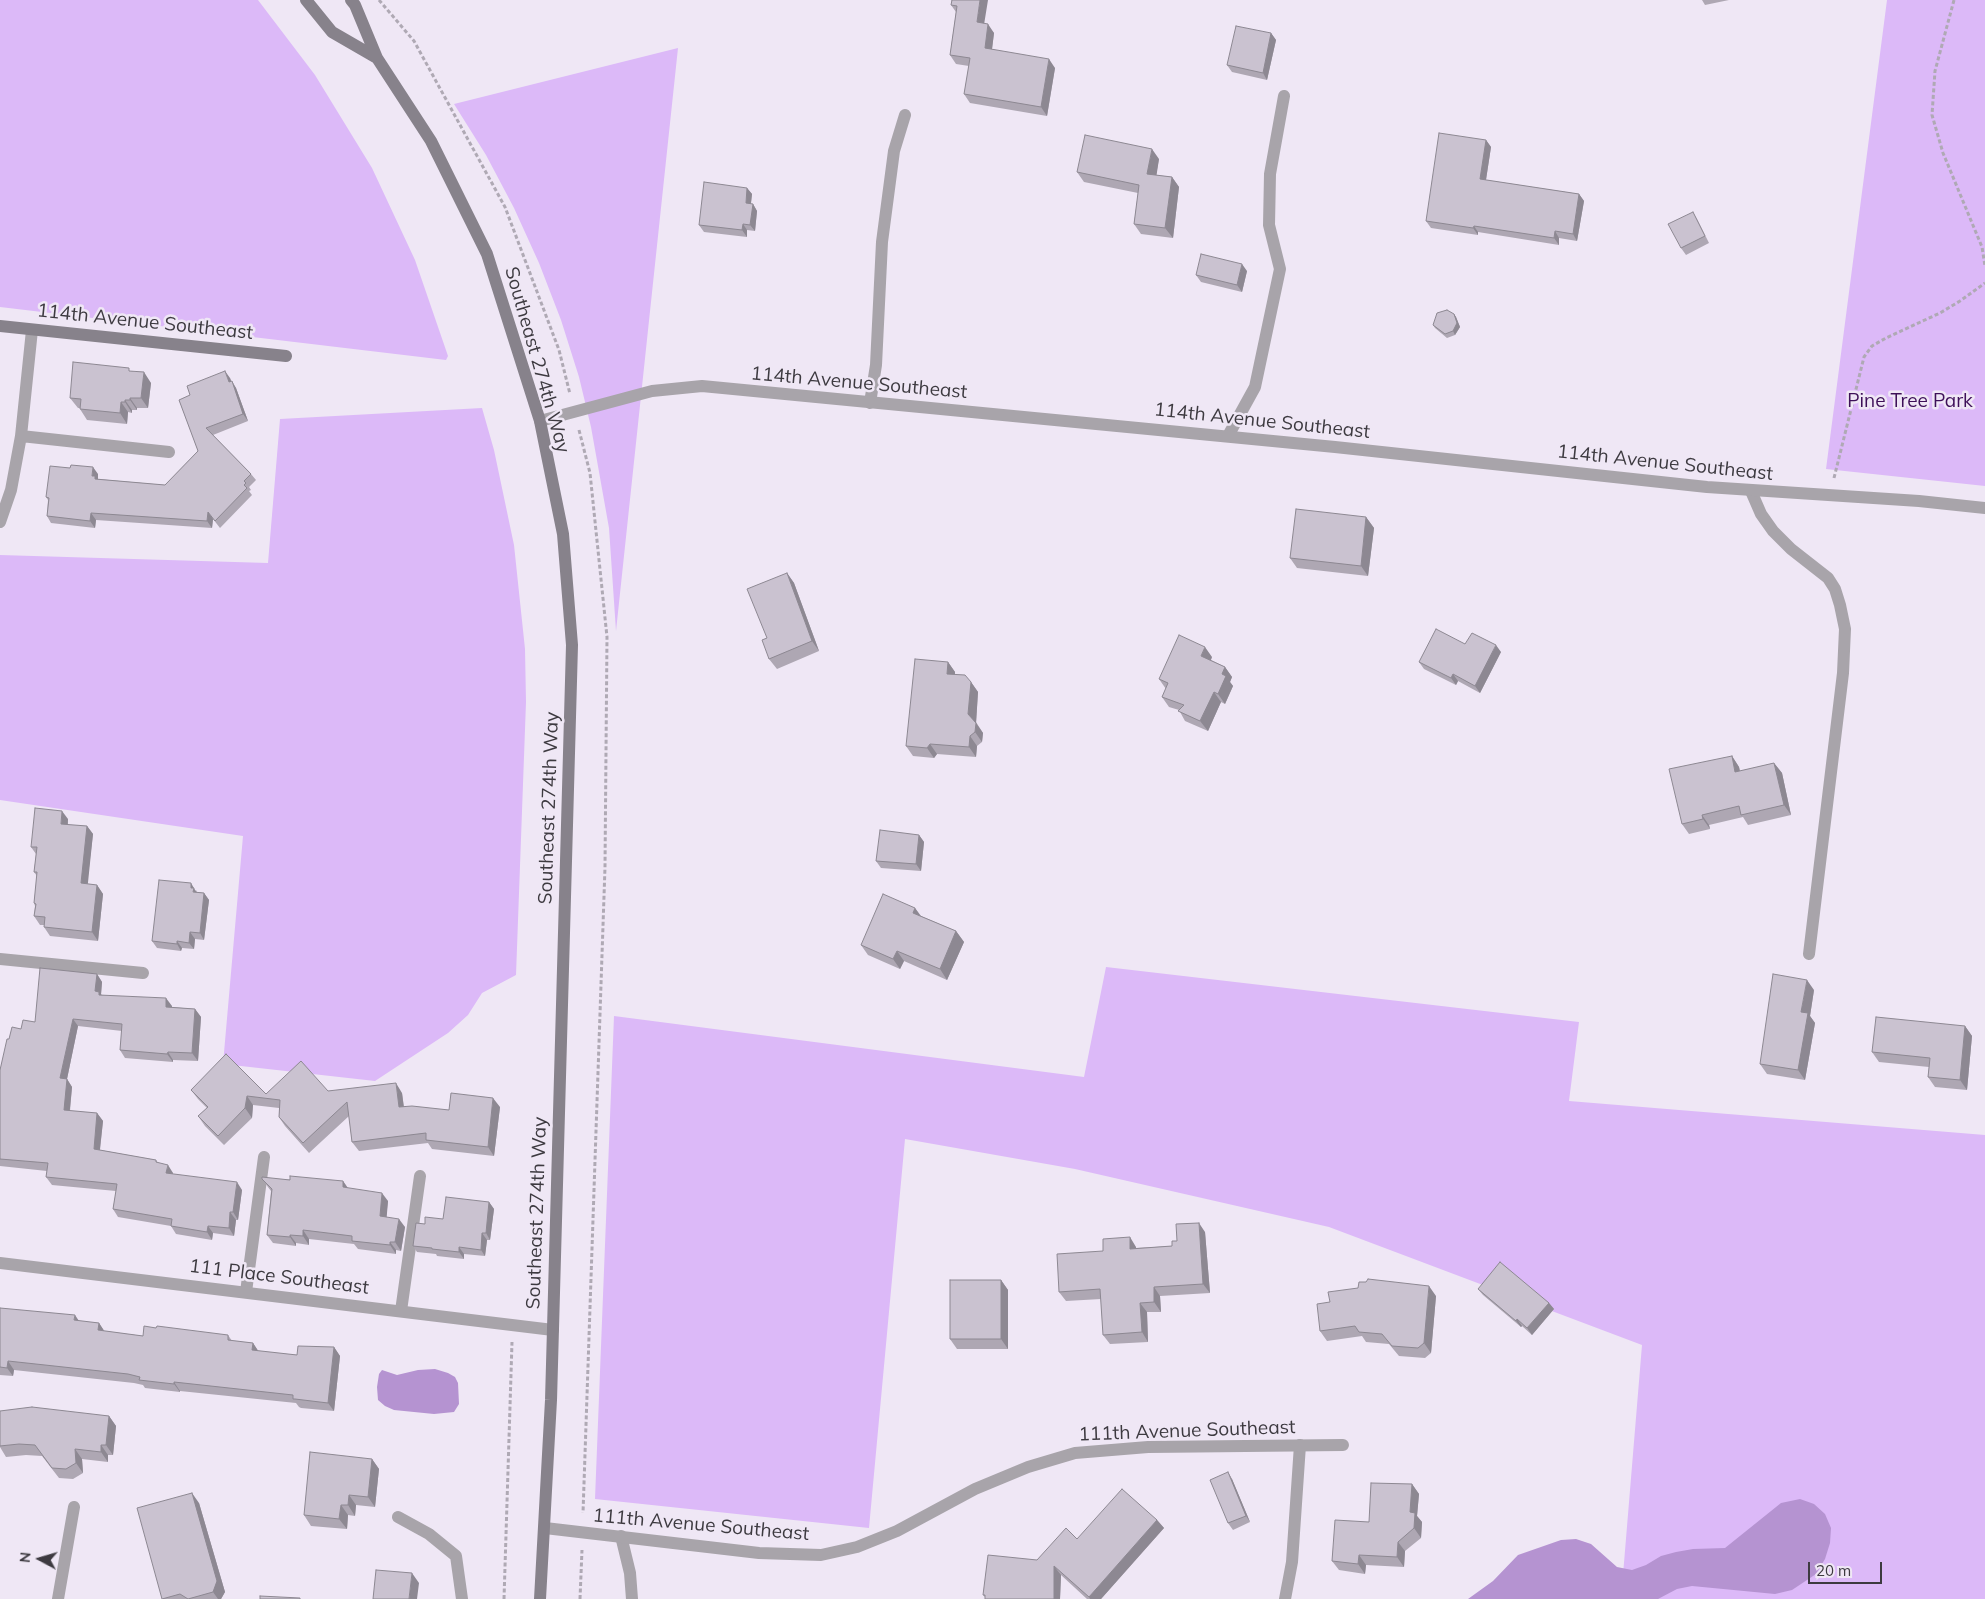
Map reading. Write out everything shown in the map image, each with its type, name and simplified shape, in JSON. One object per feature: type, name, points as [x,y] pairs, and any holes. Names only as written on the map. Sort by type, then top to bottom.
[{"type":"main road","name":"Southeast 274th Way","points":[[306,0],[332,32],[376,58]]},
{"type":"main road","name":"Southeast 274th Way","points":[[351,0],[355,5],[376,58],[430,142],[487,254],[540,421],[563,534],[572,646],[552,1330],[545,1528],[540,1599]]},
{"type":"main road","name":"114th Avenue Southeast","points":[[0,326],[286,356]]},
{"type":"street","points":[[1228,436],[1255,386],[1280,269],[1269,225],[1270,174],[1284,96]]},
{"type":"street","points":[[870,403],[876,365],[884,233],[894,151],[905,114]]},
{"type":"street","points":[[0,522],[11,490],[21,436],[32,330]]},
{"type":"street","name":"114th Avenue Southeast","points":[[540,421],[652,391],[702,386],[1228,436],[1751,491],[1919,501],[1985,508]]},
{"type":"street","points":[[21,436],[169,452]]},
{"type":"street","points":[[1751,491],[1761,514],[1772,531],[1791,549],[1828,578],[1835,589],[1844,629],[1843,673],[1809,954]]},
{"type":"street","points":[[0,959],[143,973]]},
{"type":"street","points":[[246,1292],[264,1157]]},
{"type":"street","points":[[401,1311],[420,1176]]},
{"type":"street","name":"111 Place Southeast","points":[[0,1263],[552,1330]]},
{"type":"street","points":[[1285,1599],[1292,1562],[1300,1445]]},
{"type":"street","name":"111th Avenue Southeast","points":[[545,1528],[759,1553],[821,1555],[857,1547],[897,1531],[975,1489],[1028,1467],[1075,1453],[1148,1447],[1343,1445]]},
{"type":"street","points":[[58,1599],[74,1507]]},
{"type":"street","points":[[398,1517],[429,1534],[456,1556],[462,1599]]},
{"type":"street","points":[[621,1536],[630,1573],[632,1599]]},
{"type":"path","points":[[1954,0],[1935,71],[1932,115],[1943,153],[1982,247],[1985,266]]},
{"type":"path","points":[[1830,495],[1864,357],[1872,346],[1940,313],[1985,283]]},
{"type":"path","points":[[504,1599],[512,1325]]},
{"type":"green space","points":[[0,0],[258,0],[315,75],[372,168],[415,260],[448,356],[446,360],[0,307]]},
{"type":"green space","name":"Pine Tree Park","points":[[1887,0],[1985,0],[1985,486],[1826,469]]},
{"type":"green space","points":[[678,48],[616,631],[609,528],[591,427],[579,377],[561,320],[539,263],[514,208],[486,155],[454,104]]},
{"type":"green space","points":[[482,408],[494,450],[514,545],[525,649],[526,702],[516,975],[482,993],[468,1015],[448,1033],[375,1081],[223,1064],[243,836],[0,800],[0,555],[268,563],[280,419]]},
{"type":"green space","points":[[1106,967],[1579,1022],[1569,1101],[1985,1135],[1985,1599],[1621,1599],[1642,1345],[1329,1227],[1075,1169],[905,1139],[869,1528],[595,1499],[614,1016],[1084,1077]]},
{"type":"shaded area","points":[[435,1369],[455,1377],[458,1383],[459,1404],[454,1412],[434,1414],[394,1410],[378,1400],[377,1387],[379,1374],[382,1370],[397,1375],[418,1370]]},
{"type":"shaded area","points":[[1800,1499],[1814,1504],[1825,1514],[1831,1528],[1830,1543],[1825,1559],[1816,1574],[1792,1590],[1775,1594],[1692,1586],[1677,1589],[1658,1599],[1468,1599],[1493,1581],[1518,1555],[1561,1540],[1576,1539],[1591,1544],[1617,1567],[1632,1570],[1646,1565],[1661,1556],[1676,1552],[1693,1549],[1725,1548],[1781,1503]]},
{"type":"building","points":[[952,0],[980,0],[977,22],[988,24],[985,48],[1049,59],[1041,107],[964,94],[970,58],[950,55],[957,6],[951,5]]},
{"type":"building","points":[[1236,26],[1271,33],[1263,73],[1227,65]]},
{"type":"building","points":[[1439,133],[1486,140],[1480,179],[1579,194],[1573,234],[1555,231],[1554,238],[1426,221]]},
{"type":"building","points":[[1085,135],[1152,149],[1147,174],[1172,177],[1165,228],[1134,224],[1139,185],[1077,172]]},
{"type":"building","points":[[704,182],[747,188],[746,203],[753,204],[750,225],[743,224],[742,230],[699,225]]},
{"type":"building","points":[[1693,212],[1705,236],[1681,248],[1668,224]]},
{"type":"building","points":[[1201,254],[1242,264],[1237,285],[1196,275]]},
{"type":"building","points":[[1447,310],[1454,314],[1457,323],[1453,331],[1445,334],[1433,325],[1437,313]]},
{"type":"building","points":[[73,362],[129,368],[129,371],[144,372],[141,398],[130,398],[130,400],[121,402],[120,413],[80,409],[81,399],[70,398]]},
{"type":"building","points":[[225,371],[229,382],[232,381],[243,414],[206,428],[251,474],[244,481],[246,483],[244,485],[247,488],[215,521],[208,512],[207,521],[91,513],[90,521],[47,516],[49,498],[46,497],[50,466],[70,468],[71,465],[93,467],[92,476],[95,476],[95,479],[165,485],[198,451],[179,400],[190,395],[187,386]]},
{"type":"building","points":[[1296,509],[1366,517],[1361,566],[1290,558]]},
{"type":"building","points":[[787,573],[812,641],[769,659],[762,640],[767,638],[747,589]]},
{"type":"building","points":[[1436,629],[1465,644],[1472,633],[1496,645],[1475,686],[1453,674],[1451,678],[1419,662]]},
{"type":"building","points":[[1179,635],[1205,647],[1201,656],[1225,667],[1222,674],[1226,676],[1218,694],[1214,692],[1200,721],[1178,711],[1184,705],[1162,697],[1168,683],[1159,679]]},
{"type":"building","points":[[915,659],[948,662],[947,674],[965,675],[971,682],[968,714],[976,723],[975,732],[970,736],[969,747],[930,744],[927,748],[906,746]]},
{"type":"building","points":[[1732,756],[1735,772],[1774,763],[1784,805],[1741,815],[1739,806],[1702,815],[1703,819],[1682,824],[1669,769]]},
{"type":"building","points":[[35,808],[62,811],[61,824],[87,826],[81,883],[97,885],[92,932],[44,927],[45,917],[34,916],[37,872],[34,872],[37,847],[31,847]]},
{"type":"building","points":[[880,830],[919,835],[916,864],[876,861]]},
{"type":"building","points":[[159,880],[191,883],[191,888],[194,888],[193,892],[204,893],[200,933],[190,932],[189,943],[177,941],[177,944],[152,941]]},
{"type":"building","points":[[883,894],[915,908],[913,913],[956,931],[940,969],[897,951],[893,959],[861,945]]},
{"type":"building","points":[[40,968],[97,974],[95,991],[99,992],[99,995],[166,998],[166,1007],[195,1009],[192,1053],[168,1052],[167,1054],[120,1050],[122,1024],[73,1019],[60,1078],[67,1079],[64,1110],[97,1113],[94,1149],[156,1160],[156,1162],[168,1165],[166,1173],[237,1182],[233,1212],[230,1212],[229,1228],[208,1226],[207,1232],[171,1226],[172,1219],[113,1209],[117,1184],[46,1177],[48,1163],[0,1159],[0,1070],[7,1039],[9,1039],[12,1027],[21,1029],[23,1020],[35,1022]]},
{"type":"building","points":[[1773,974],[1807,980],[1801,1012],[1808,1013],[1798,1070],[1760,1064]]},
{"type":"building","points":[[1876,1017],[1965,1026],[1960,1080],[1928,1077],[1930,1058],[1872,1052]]},
{"type":"building","points":[[226,1054],[266,1094],[301,1061],[328,1091],[396,1083],[399,1107],[412,1106],[449,1110],[451,1093],[493,1098],[488,1147],[426,1140],[426,1133],[352,1142],[347,1102],[303,1143],[279,1117],[280,1100],[247,1096],[245,1108],[218,1136],[198,1116],[208,1107],[191,1090]]},
{"type":"building","points":[[290,1176],[343,1181],[343,1187],[382,1193],[380,1216],[399,1219],[395,1242],[390,1242],[390,1245],[352,1241],[352,1236],[303,1230],[303,1236],[267,1235],[272,1189],[262,1177],[290,1180]]},
{"type":"building","points":[[446,1197],[489,1202],[486,1233],[482,1233],[481,1250],[459,1247],[459,1252],[413,1246],[416,1223],[425,1224],[425,1217],[443,1219]]},
{"type":"building","points":[[1199,1223],[1203,1284],[1154,1287],[1154,1302],[1140,1303],[1142,1332],[1103,1335],[1100,1289],[1059,1292],[1057,1254],[1103,1251],[1103,1239],[1130,1237],[1130,1249],[1172,1246],[1172,1241],[1177,1241],[1176,1224]]},
{"type":"building","points":[[1500,1262],[1549,1303],[1527,1328],[1478,1289]]},
{"type":"building","points":[[1368,1279],[1429,1286],[1424,1343],[1418,1348],[1392,1346],[1382,1334],[1359,1332],[1355,1326],[1320,1331],[1317,1304],[1330,1302],[1328,1292],[1358,1288],[1359,1282],[1366,1282]]},
{"type":"building","points":[[950,1280],[1001,1280],[1001,1339],[950,1339]]},
{"type":"building","points":[[0,1308],[75,1315],[74,1320],[99,1323],[98,1330],[143,1336],[144,1326],[228,1335],[228,1340],[253,1343],[252,1350],[297,1355],[298,1346],[334,1347],[328,1403],[293,1399],[293,1395],[139,1380],[140,1377],[128,1374],[8,1361],[7,1368],[0,1367]]},
{"type":"building","points":[[32,1407],[109,1416],[106,1445],[101,1445],[101,1452],[75,1449],[76,1463],[66,1469],[52,1468],[35,1445],[0,1446],[0,1411]]},
{"type":"building","points":[[310,1452],[372,1459],[368,1497],[349,1495],[348,1505],[341,1505],[339,1519],[304,1515]]},
{"type":"building","points":[[1228,1472],[1246,1516],[1228,1523],[1210,1480]]},
{"type":"building","points":[[1371,1483],[1412,1484],[1410,1512],[1415,1513],[1414,1528],[1398,1542],[1397,1557],[1359,1555],[1358,1564],[1332,1561],[1335,1520],[1369,1522]]},
{"type":"building","points":[[1122,1489],[1157,1520],[1089,1597],[1054,1566],[1054,1599],[985,1599],[985,1595],[983,1595],[988,1555],[1037,1560],[1066,1528],[1077,1539]]},
{"type":"building","points":[[192,1493],[217,1581],[213,1592],[188,1599],[180,1594],[162,1599],[137,1508]]},
{"type":"building","points":[[376,1570],[412,1573],[409,1599],[373,1599]]},
{"type":"building","points":[[260,1596],[300,1598],[300,1599],[260,1599]]}]
